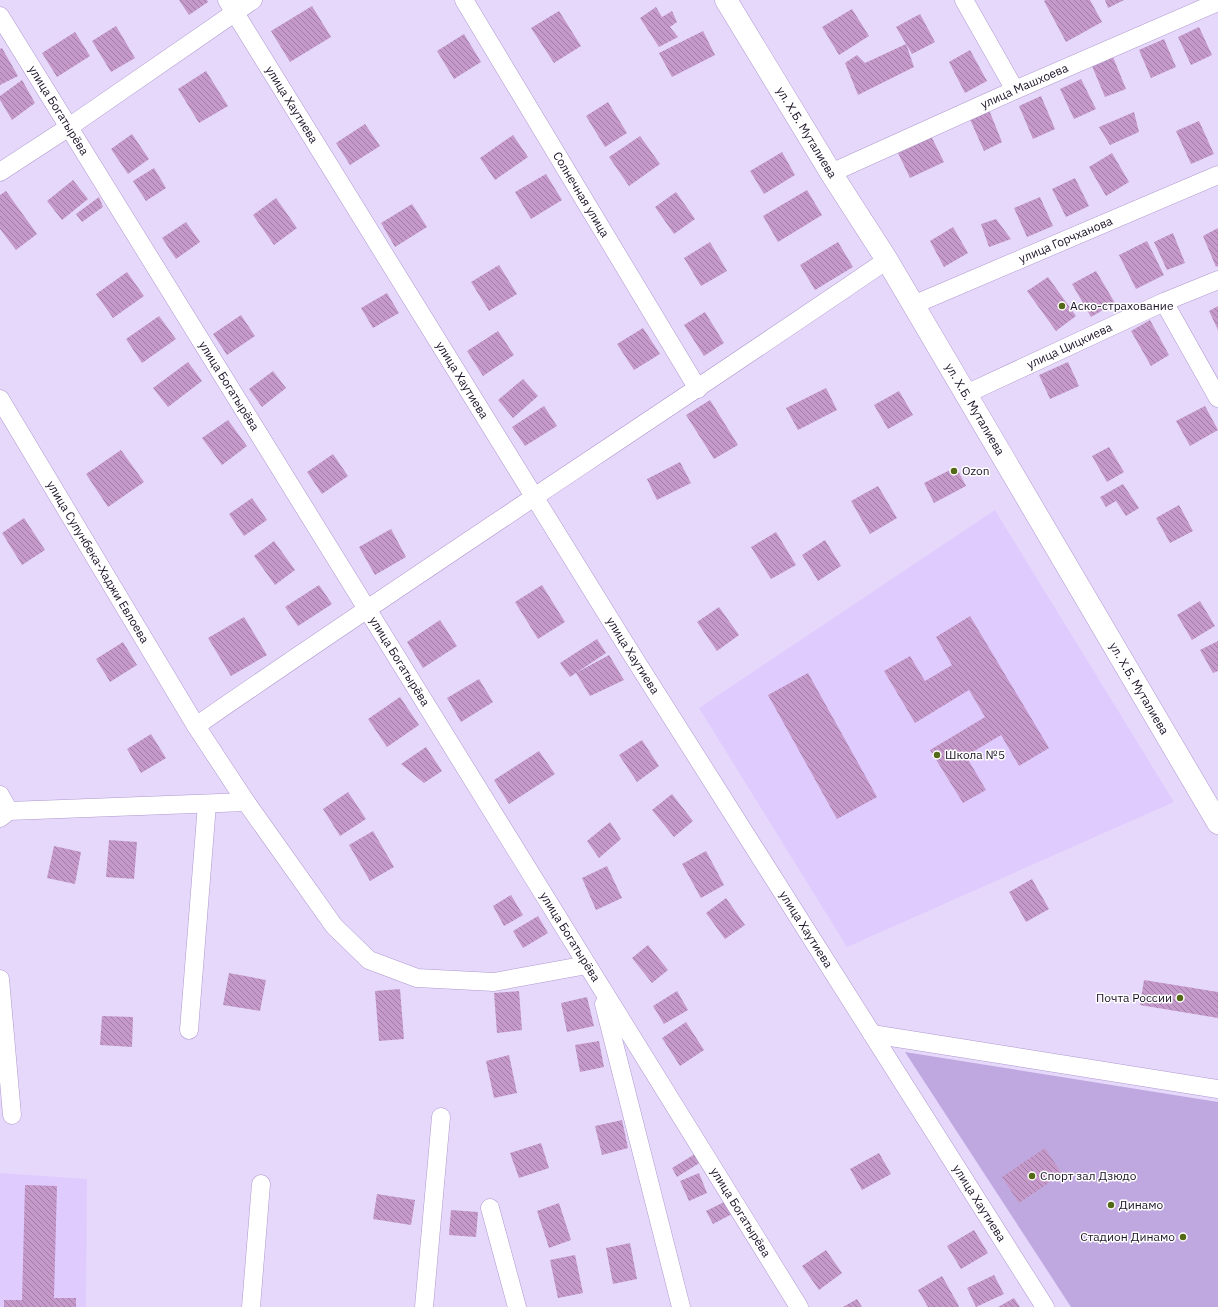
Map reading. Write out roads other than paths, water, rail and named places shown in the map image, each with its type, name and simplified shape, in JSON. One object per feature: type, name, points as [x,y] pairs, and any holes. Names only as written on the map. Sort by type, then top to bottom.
[{"type":"main road","name":"ул. Х.Б. Муталиева","points":[[726,0],[831,173],[914,305],[1218,823]]},
{"type":"street","points":[[0,172],[69,127],[231,6],[253,0]]},
{"type":"street","name":"Солнечная улица","points":[[464,0],[698,389]]},
{"type":"street","points":[[964,0],[1015,90]]},
{"type":"street","name":"улица Машхоева","points":[[831,173],[1015,90],[1218,2]]},
{"type":"street","name":"улица Хаутиева","points":[[231,6],[629,650],[1045,1307]]},
{"type":"street","name":"улица Богатырёва","points":[[0,16],[798,1307]]},
{"type":"street","name":"улица Горчханова","points":[[914,305],[1218,175]]},
{"type":"street","points":[[196,726],[366,608],[698,389],[887,260]]},
{"type":"street","name":"улица Цицкиева","points":[[966,394],[1164,302],[1218,280]]},
{"type":"street","points":[[1164,302],[1218,398]]},
{"type":"street","name":"улица Сулунбека-Хаджи Евлоева","points":[[0,399],[196,726],[246,802],[334,926],[369,960],[417,978],[494,982],[586,965]]},
{"type":"street","points":[[0,795],[5,815],[246,802]]},
{"type":"street","points":[[190,1030],[207,804]]},
{"type":"street","points":[[0,979],[12,1115]]},
{"type":"street","points":[[600,988],[681,1307]]},
{"type":"street","points":[[872,1034],[1218,1089]]},
{"type":"street","points":[[424,1307],[441,1117]]},
{"type":"street","points":[[251,1307],[261,1184]]},
{"type":"street","points":[[490,1208],[517,1307]]},
{"type":"place","name":"Аско-страхование","points":[[1062,306]]},
{"type":"place","name":"Ozon","points":[[954,471]]},
{"type":"place","name":"Школа №5","points":[[937,755]]},
{"type":"place","name":"Почта России","points":[[1180,998]]},
{"type":"place","name":"Спорт зал Дзюдо","points":[[1032,1176]]},
{"type":"place","name":"Динамо","points":[[1111,1205]]},
{"type":"place","name":"Стадион Динамо","points":[[1183,1237]]}]
